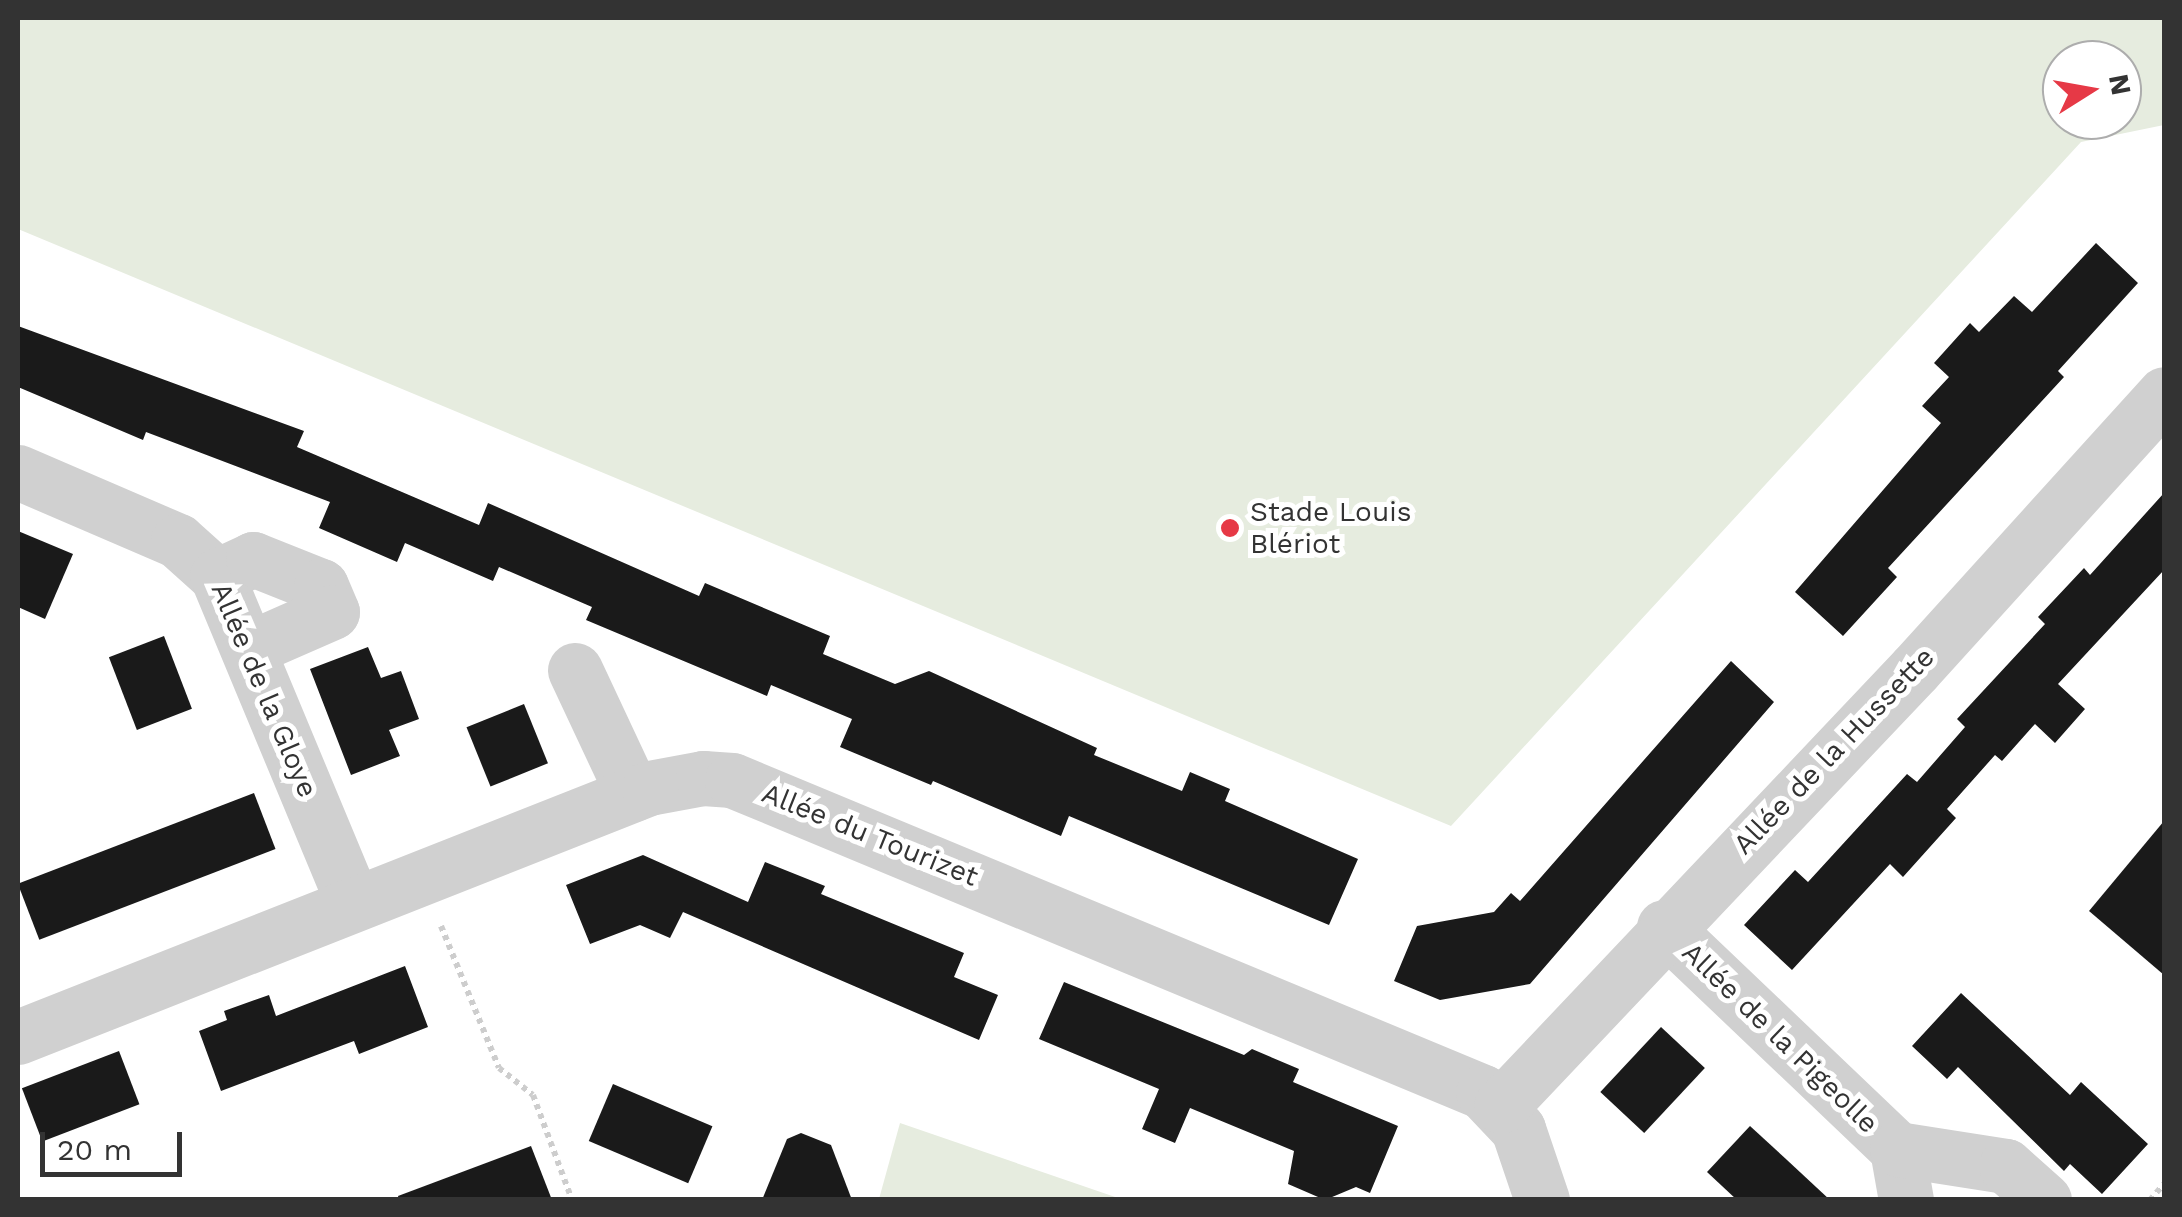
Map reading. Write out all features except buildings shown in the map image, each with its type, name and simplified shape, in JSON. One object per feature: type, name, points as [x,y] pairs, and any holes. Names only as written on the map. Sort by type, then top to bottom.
[{"type":"street","name":"Allée de la Hussette","points":[[1500,1106],[1664,927],[1915,669],[2164,394]]},
{"type":"street","name":"Allée de la Gloye","points":[[18,472],[178,541],[217,576],[354,902]]},
{"type":"street","points":[[217,576],[254,559],[321,586],[332,612],[250,648]]},
{"type":"street","points":[[575,670],[633,794]]},
{"type":"street","name":"Allée du Tourizet","points":[[18,1037],[633,794],[703,778],[769,791],[1457,1081],[1500,1106],[1518,1129],[1542,1200]]},
{"type":"street","name":"Allée de la Pigeolle","points":[[1664,927],[1902,1174],[2006,1166],[2044,1200]]},
{"type":"path","points":[[421,876],[499,1068],[534,1095],[572,1200]]},
{"type":"path","points":[[2150,1200],[2164,1184]]},
{"type":"shaded area","name":"Stade Louis Blériot","points":[[18,18],[2164,18],[2164,125],[2142,130],[2142,40],[2042,40],[2042,140],[2091,140],[2081,142],[1451,826],[18,229]]},
{"type":"shaded area","points":[[900,1123],[1121,1199],[879,1199]]},
{"type":"place","name":"Stade Louis Blériot","points":[[1230,528]]}]
